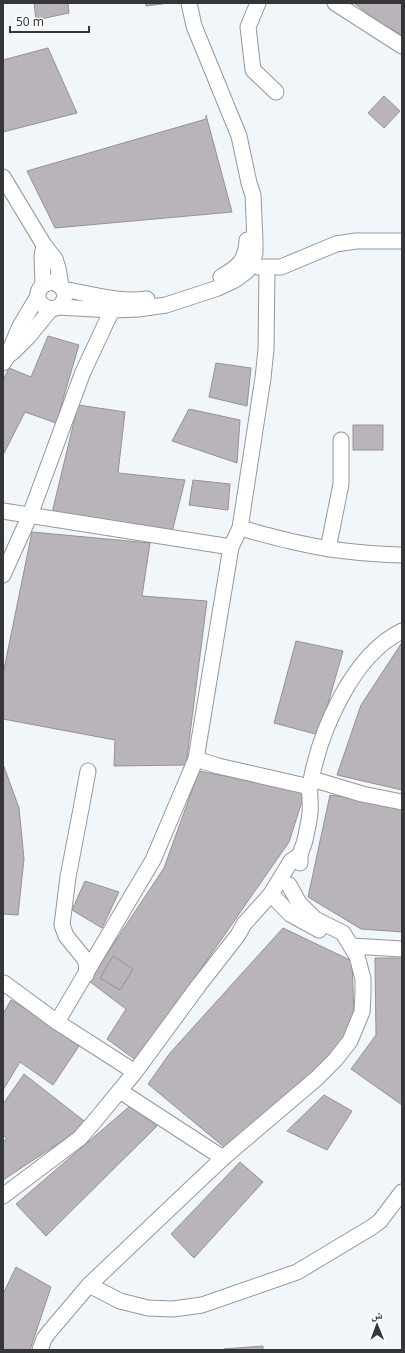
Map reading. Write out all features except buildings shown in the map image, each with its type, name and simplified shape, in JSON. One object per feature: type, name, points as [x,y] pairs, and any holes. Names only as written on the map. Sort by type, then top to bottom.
[{"type":"street","points":[[5,360],[20,326],[40,290],[52,282],[62,288],[100,296],[123,299],[165,300],[218,288],[235,280],[246,272],[251,266],[255,253],[253,195],[239,136],[194,26],[189,3]]},
{"type":"street","points":[[258,3],[248,27],[253,70],[276,92]]},
{"type":"street","points":[[336,3],[402,46]]},
{"type":"street","points":[[3,177],[44,244],[55,259],[64,299],[62,304],[54,308],[5,360]]},
{"type":"street","points":[[44,244],[40,302],[44,307],[112,310],[138,309],[200,287],[220,278],[239,264],[244,257],[246,249],[246,195],[249,183]]},
{"type":"street","points":[[251,266],[267,268],[281,267],[336,244],[356,241],[402,241]]},
{"type":"street","points":[[57,1022],[153,860],[196,759],[231,547],[240,528],[263,378],[266,349],[267,268]]},
{"type":"street","points":[[3,575],[30,515],[83,372],[112,310]]},
{"type":"street","points":[[328,549],[341,484],[341,440]]},
{"type":"street","points":[[3,511],[231,547]]},
{"type":"street","points":[[240,528],[328,549],[371,554],[402,555]]},
{"type":"street","points":[[3,1196],[80,1138],[135,1072],[238,935],[244,924],[289,885],[299,867],[301,859],[300,855],[308,826],[311,783],[317,758],[338,701],[361,665],[384,643],[402,631]]},
{"type":"street","points":[[196,759],[218,766],[402,802]]},
{"type":"street","points":[[86,974],[87,965],[84,958],[66,936],[62,925],[68,877],[88,771]]},
{"type":"street","points":[[274,897],[291,861],[300,855]]},
{"type":"street","points":[[40,1350],[49,1332],[89,1286],[223,1158],[317,1078],[335,1060],[350,1041],[362,1012],[363,995],[360,965],[349,942],[341,931],[315,919],[299,903],[289,885]]},
{"type":"street","points":[[274,897],[283,908],[297,919],[336,938],[349,942],[402,949]]},
{"type":"street","points":[[3,983],[57,1022],[135,1072]]},
{"type":"street","points":[[120,1090],[223,1158]]},
{"type":"street","points":[[89,1286],[120,1301],[148,1308],[173,1309],[202,1305],[297,1272],[380,1221],[402,1192]]}]
